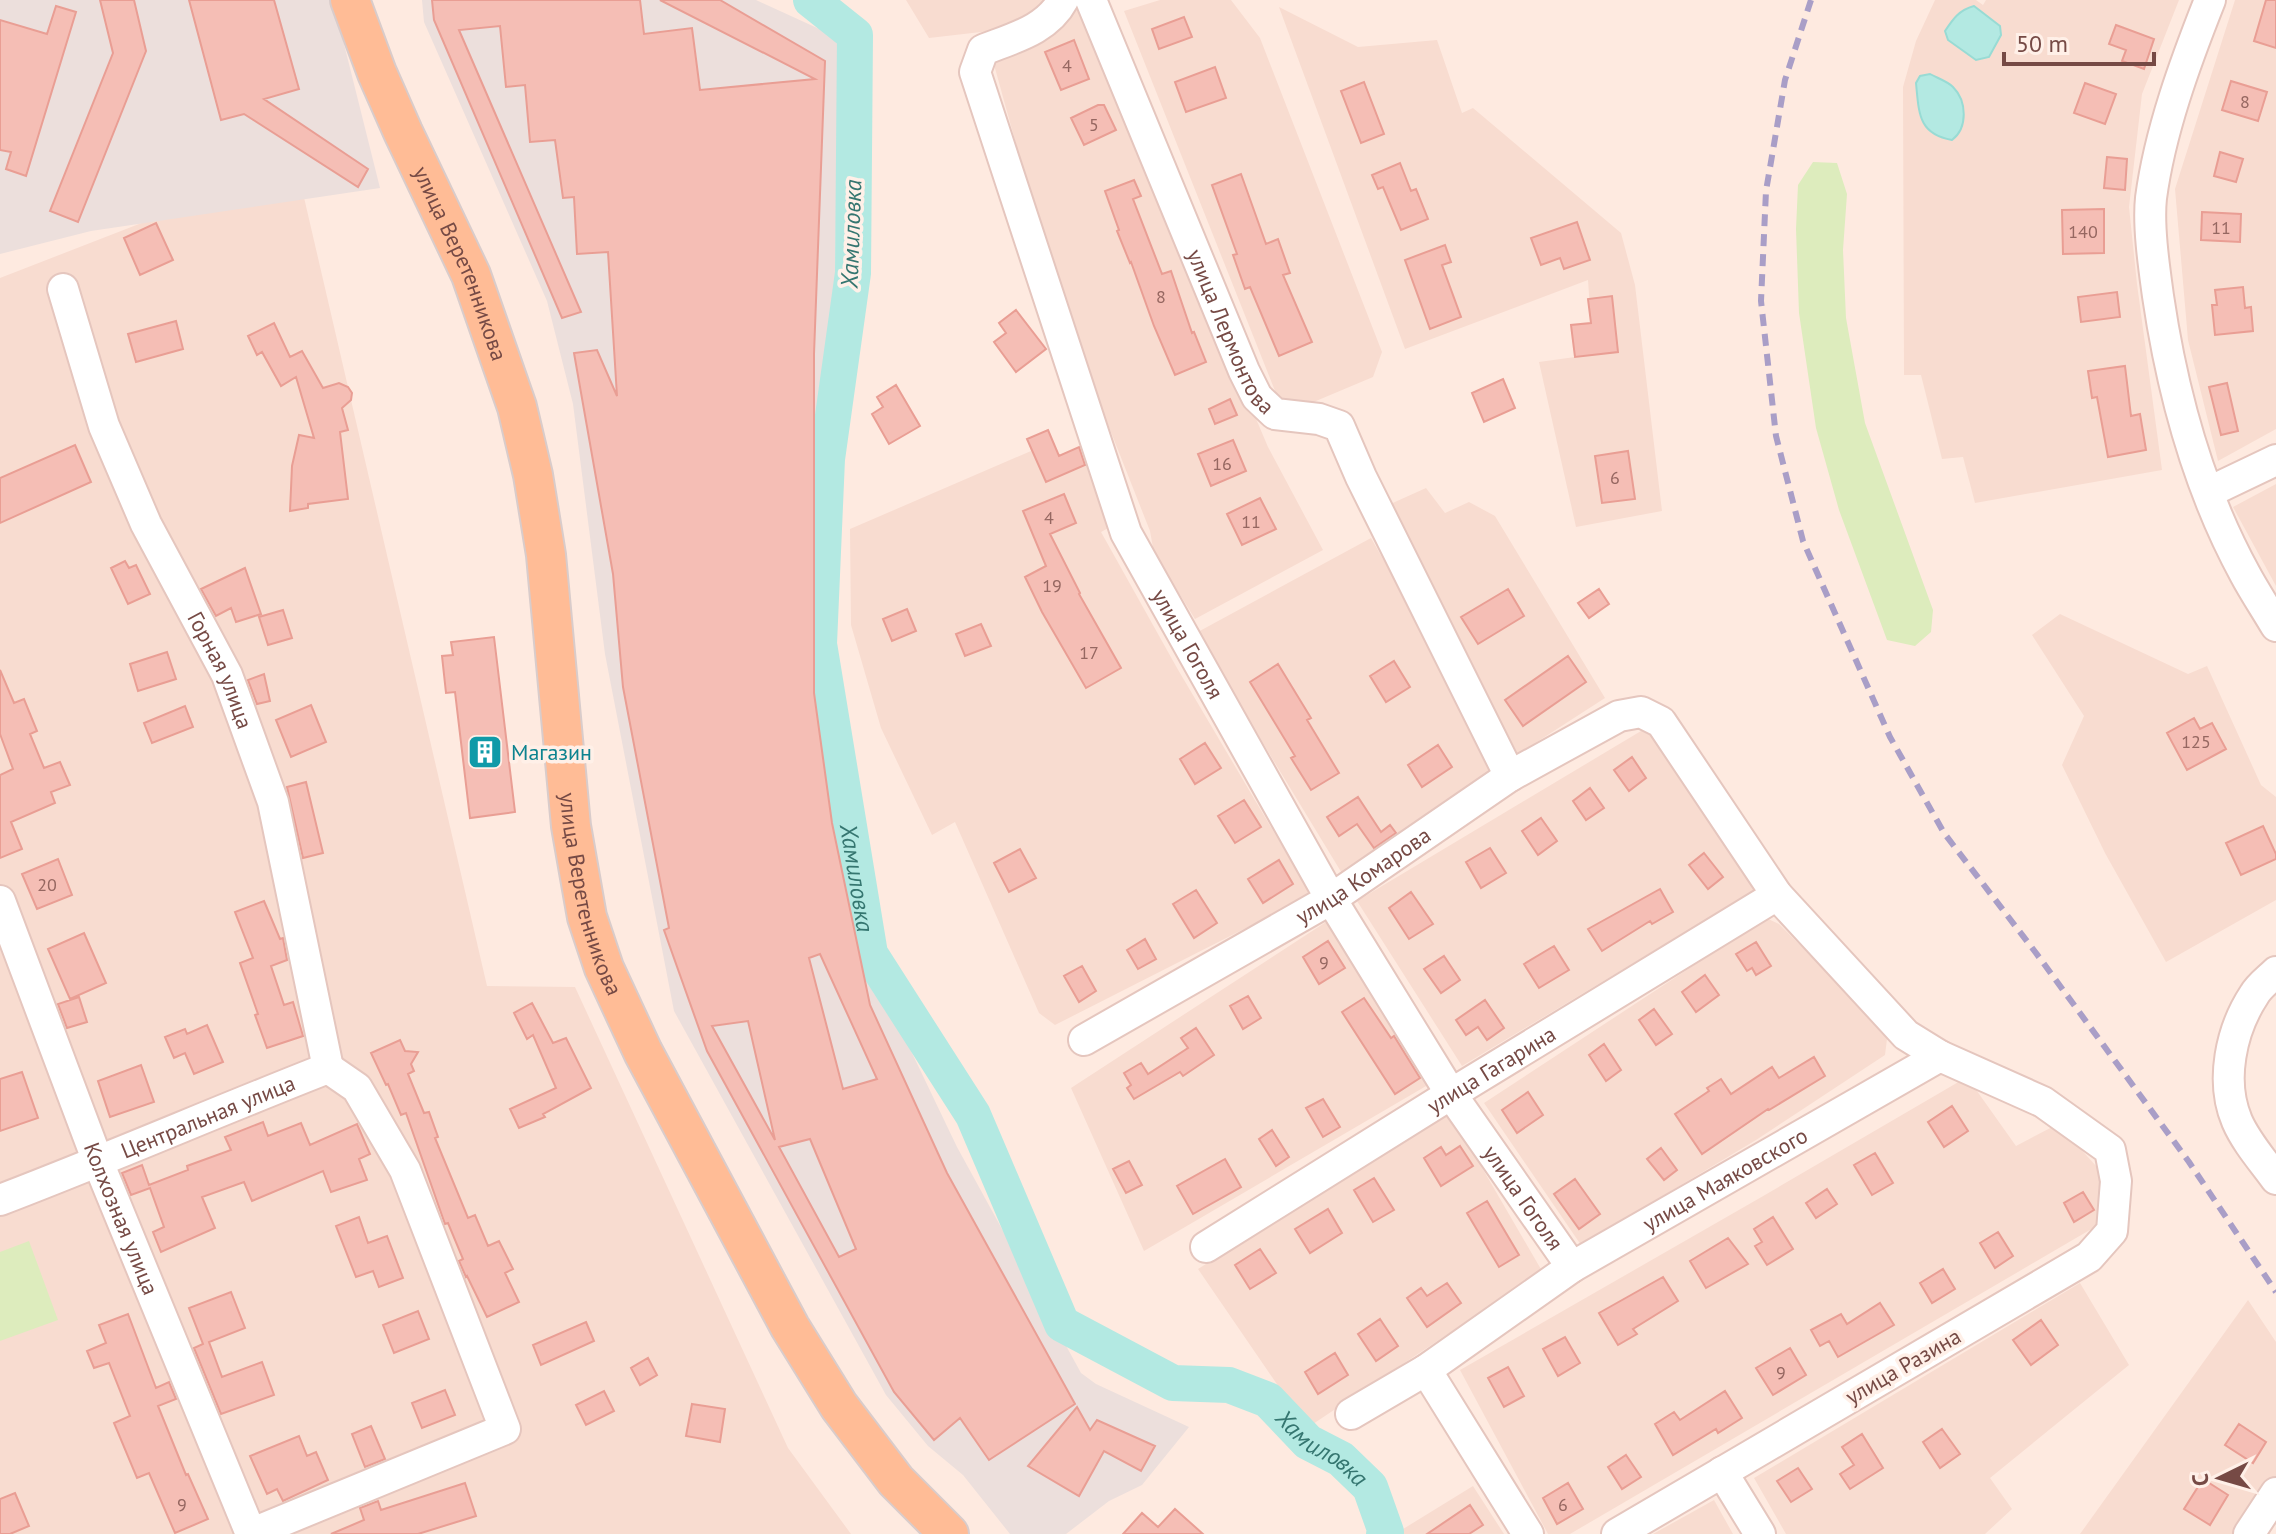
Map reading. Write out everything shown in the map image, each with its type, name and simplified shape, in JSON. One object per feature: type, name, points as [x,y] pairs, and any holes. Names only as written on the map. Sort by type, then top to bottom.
[{"type":"main road","name":"улица Веретенникова","points":[[350,0],[377,73],[471,275],[517,407],[533,475],[546,555],[571,826],[587,917],[604,968],[643,1052],[790,1327],[839,1406],[896,1481],[949,1534]]},
{"type":"street","name":"улица Гоголя","points":[[1063,0],[1055,14],[1034,30],[983,50],[975,72],[1126,533],[1331,899],[1451,1094],[1572,1267]]},
{"type":"street","name":"улица Лермонтова","points":[[1091,0],[1257,397],[1275,414],[1319,419],[1339,426],[1361,477],[1510,776]]},
{"type":"street","points":[[2210,0],[2164,136],[2151,201],[2154,265],[2164,331],[2196,462],[2244,573],[2276,626]]},
{"type":"street","name":"Горная улица","points":[[63,289],[104,426],[146,524],[227,675],[273,802],[328,1068]]},
{"type":"street","points":[[2209,492],[2276,460]]},
{"type":"street","name":"улица Комарова","points":[[1084,1040],[1331,899],[1510,776],[1619,716],[1641,712],[1661,722],[1777,895]]},
{"type":"street","points":[[1777,895],[1906,1035],[1940,1056]]},
{"type":"street","name":"улица Гагарина","points":[[1206,1247],[1777,895]]},
{"type":"street","name":"Колхозная улица","points":[[0,901],[98,1162],[250,1534]]},
{"type":"street","points":[[2276,972],[2255,992],[2237,1026],[2229,1058],[2230,1089],[2237,1120],[2276,1179]]},
{"type":"street","name":"улица Разина","points":[[1617,1534],[2089,1257],[2112,1231],[2116,1181],[2110,1150],[2043,1102],[1940,1056]]},
{"type":"street","name":"улица Маяковского","points":[[1351,1414],[1426,1370],[1572,1267],[1940,1056]]},
{"type":"street","points":[[250,1534],[505,1429],[405,1170],[357,1088],[328,1068]]},
{"type":"street","name":"Центральная улица","points":[[0,1200],[328,1068]]},
{"type":"street","points":[[1426,1370],[1528,1534]]},
{"type":"street","points":[[1722,1472],[1760,1534]]},
{"type":"street","points":[[2249,1534],[2276,1493]]},
{"type":"shaded area","points":[[0,0],[333,0],[380,188],[91,231],[0,254]]},
{"type":"shaded area","points":[[422,0],[756,0],[839,38],[834,339],[826,395],[818,682],[848,871],[866,957],[957,1147],[1081,1373],[1096,1384],[1189,1427],[1142,1485],[1109,1501],[1066,1534],[1010,1534],[963,1475],[928,1446],[886,1395],[674,1011],[605,654],[573,404],[547,301],[424,22]]},
{"type":"shaded area","points":[[906,0],[1049,0],[1035,19],[1007,29],[929,38]]},
{"type":"shaded area","points":[[1160,0],[1231,0],[1260,38],[1382,352],[1373,377],[1297,409],[1281,406],[1124,11]]},
{"type":"shaded area","points":[[1935,0],[1976,0],[1983,5],[1986,0],[2179,0],[2142,94],[2129,207],[2162,470],[1975,503],[1963,457],[1942,459],[1921,375],[1904,375],[1903,87],[1916,41]]},
{"type":"shaded area","points":[[2235,0],[2276,0],[2276,429],[2218,461],[2188,340],[2175,189]]},
{"type":"shaded area","points":[[1081,6],[1268,447],[1323,550],[1195,619],[1154,553],[1150,531],[1060,303],[993,61],[1036,43]]},
{"type":"shaded area","points":[[1279,7],[1358,47],[1437,40],[1462,113],[1473,108],[1621,233],[1635,285],[1662,511],[1576,527],[1539,362],[1575,357],[1571,325],[1591,323],[1588,280],[1405,349]]},
{"type":"shaded area","points":[[296,163],[487,986],[575,987],[788,1448],[851,1534],[0,1534],[0,278]]},
{"type":"shaded area","points":[[1048,430],[1059,455],[1087,444],[1112,526],[1101,532],[1311,895],[1055,1025],[1039,1013],[955,822],[932,835],[881,728],[851,625],[850,529],[1031,451],[1027,439]]},
{"type":"shaded area","points":[[2276,484],[2276,586],[2233,507]]},
{"type":"shaded area","points":[[1426,488],[1445,513],[1469,502],[1495,516],[1605,698],[1518,754],[1386,506]]},
{"type":"shaded area","points":[[1371,538],[1467,707],[1493,774],[1343,875],[1196,633]]},
{"type":"shaded area","points":[[2060,614],[2188,674],[2207,666],[2261,785],[2276,797],[2276,900],[2166,962],[2105,853],[2062,765],[2084,716],[2032,635]]},
{"type":"shaded area","points":[[1646,728],[1755,890],[1462,1066],[1357,901]]},
{"type":"shaded area","points":[[1766,918],[1779,924],[1862,1007],[1887,1039],[1885,1055],[1756,1140],[1581,1245],[1484,1103]]},
{"type":"shaded area","points":[[1326,922],[1433,1082],[1144,1251],[1071,1088]]},
{"type":"shaded area","points":[[1967,1077],[2016,1146],[2058,1124],[2106,1177],[2100,1224],[1570,1534],[1548,1534],[1460,1370]]},
{"type":"shaded area","points":[[1449,1111],[1542,1271],[1307,1428],[1198,1269]]},
{"type":"shaded area","points":[[2080,1283],[2129,1365],[1990,1478],[2012,1509],[1985,1534],[1786,1534],[1754,1478]]},
{"type":"shaded area","points":[[2248,1300],[2276,1342],[2276,1480],[2240,1534],[2080,1534]]},
{"type":"shaded area","points":[[1473,1486],[1504,1534],[1395,1534]]},
{"type":"shaded area","points":[[1714,1500],[1733,1534],[1653,1534]]},
{"type":"green space","points":[[1813,162],[1837,163],[1847,194],[1843,250],[1846,318],[1865,423],[1933,610],[1931,632],[1915,646],[1887,640],[1839,510],[1816,428],[1799,313],[1796,229],[1798,185]]},
{"type":"green space","points":[[29,1241],[58,1320],[0,1341],[0,1252]]},
{"type":"water","points":[[1974,6],[2000,26],[2001,35],[1989,57],[1976,60],[1948,40],[1945,31],[1960,13]]},
{"type":"water","points":[[1930,74],[1951,85],[1961,100],[1963,122],[1952,140],[1932,133],[1922,120],[1916,83],[1920,76]]},
{"type":"building","points":[[100,0],[134,0],[146,51],[78,222],[50,211],[113,53]]},
{"type":"building","points":[[189,0],[274,0],[299,89],[264,99],[368,169],[358,187],[244,114],[221,120]]},
{"type":"building","points":[[432,0],[640,0],[644,34],[692,28],[700,90],[815,79],[660,0],[720,0],[825,61],[814,354],[814,693],[832,823],[870,1005],[947,1173],[1075,1404],[989,1460],[960,1418],[934,1440],[894,1392],[707,1051],[664,930],[669,928],[623,687],[613,574],[574,353],[597,350],[617,396],[608,252],[577,254],[574,197],[563,198],[555,140],[530,142],[525,85],[506,87],[500,26],[459,30],[581,312],[562,318],[434,20]],"holes":[[[820,954],[877,1079],[843,1089],[809,958]],[[748,1021],[775,1140],[712,1026]],[[810,1139],[856,1249],[839,1257],[779,1147]]]},
{"type":"building","points":[[2266,0],[2276,0],[2276,48],[2254,41]]},
{"type":"building","points":[[56,6],[76,12],[26,176],[6,169],[11,152],[0,150],[0,20],[47,34]]},
{"type":"building","points":[[1184,17],[1192,37],[1159,49],[1152,29]]},
{"type":"building","points":[[2116,25],[2154,39],[2144,69],[2122,61],[2126,50],[2109,44]]},
{"type":"building","points":[[1074,40],[1089,79],[1061,90],[1045,52]]},
{"type":"building","points":[[1215,67],[1226,98],[1186,112],[1175,82]]},
{"type":"building","points":[[2231,81],[2267,92],[2258,121],[2222,110]]},
{"type":"building","points":[[1364,82],[1384,134],[1361,143],[1341,91]]},
{"type":"building","points":[[2085,83],[2116,94],[2105,124],[2074,113]]},
{"type":"building","points":[[1104,105],[1116,130],[1084,145],[1071,118]]},
{"type":"building","points":[[2220,152],[2243,159],[2236,182],[2214,176]]},
{"type":"building","points":[[2107,157],[2127,159],[2125,190],[2104,188]]},
{"type":"building","points":[[1400,163],[1411,191],[1416,189],[1428,219],[1401,230],[1383,187],[1378,189],[1372,175]]},
{"type":"building","points":[[1241,174],[1266,244],[1278,239],[1290,273],[1283,275],[1312,342],[1279,356],[1250,287],[1245,289],[1233,255],[1237,254],[1212,185]]},
{"type":"building","points":[[1134,180],[1141,196],[1133,199],[1162,274],[1171,271],[1192,333],[1206,362],[1175,375],[1117,231],[1105,191]]},
{"type":"building","points":[[2104,209],[2104,253],[2063,254],[2062,210]]},
{"type":"building","points":[[2202,212],[2241,214],[2240,242],[2201,240]]},
{"type":"building","points":[[1577,222],[1590,260],[1564,269],[1560,258],[1541,265],[1531,238]]},
{"type":"building","points":[[156,223],[173,260],[140,275],[124,238]]},
{"type":"building","points":[[1445,245],[1451,262],[1442,265],[1461,317],[1430,329],[1405,260]]},
{"type":"building","points":[[2243,287],[2245,308],[2251,307],[2253,331],[2215,335],[2212,305],[2217,305],[2215,290]]},
{"type":"building","points":[[2117,292],[2120,317],[2081,322],[2078,297]]},
{"type":"building","points":[[1612,296],[1618,352],[1575,357],[1571,325],[1591,323],[1588,299]]},
{"type":"building","points":[[1016,310],[1046,349],[1016,372],[994,342],[1006,333],[999,323]]},
{"type":"building","points":[[176,321],[183,349],[136,362],[128,334]]},
{"type":"building","points":[[274,323],[290,357],[302,351],[323,388],[339,383],[352,393],[351,400],[342,408],[348,430],[340,432],[348,499],[308,504],[308,508],[290,511],[292,466],[299,435],[314,438],[296,377],[281,386],[262,352],[257,355],[248,336]]},
{"type":"building","points":[[2125,366],[2131,416],[2140,414],[2146,450],[2108,457],[2097,397],[2092,398],[2088,371]]},
{"type":"building","points":[[1503,379],[1515,408],[1484,422],[1472,393]]},
{"type":"building","points":[[2227,383],[2238,431],[2221,435],[2209,387]]},
{"type":"building","points":[[896,385],[920,426],[889,444],[872,414],[883,407],[877,397]]},
{"type":"building","points":[[1230,399],[1237,415],[1215,424],[1209,409]]},
{"type":"building","points":[[1048,430],[1059,456],[1079,447],[1085,465],[1046,482],[1027,439]]},
{"type":"building","points":[[1233,440],[1246,471],[1211,486],[1198,454]]},
{"type":"building","points":[[75,445],[91,482],[0,523],[0,478]]},
{"type":"building","points":[[1628,451],[1635,499],[1602,503],[1595,456]]},
{"type":"building","points":[[1064,494],[1076,523],[1050,534],[1079,594],[1121,668],[1086,688],[1025,577],[1046,566],[1023,511]]},
{"type":"building","points":[[1260,498],[1276,529],[1242,545],[1227,514]]},
{"type":"building","points":[[125,561],[129,568],[136,565],[150,594],[128,604],[111,568]]},
{"type":"building","points":[[245,568],[261,614],[236,622],[231,608],[216,616],[201,589]]},
{"type":"building","points":[[1508,589],[1524,616],[1478,644],[1461,617]]},
{"type":"building","points":[[1599,589],[1609,604],[1589,618],[1578,603]]},
{"type":"building","points":[[907,609],[916,631],[892,641],[883,619]]},
{"type":"building","points":[[283,610],[292,638],[268,645],[259,617]]},
{"type":"building","points":[[981,624],[991,646],[965,656],[956,634]]},
{"type":"building","name":"Магазин","points":[[494,637],[515,812],[470,818],[455,692],[446,693],[442,656],[453,655],[451,642]]},
{"type":"building","points":[[167,652],[176,679],[138,691],[130,664]]},
{"type":"building","points":[[1568,656],[1586,682],[1523,726],[1505,700]]},
{"type":"building","points":[[1394,661],[1410,687],[1386,702],[1370,676]]},
{"type":"building","points":[[1278,664],[1311,718],[1307,720],[1339,773],[1311,790],[1291,758],[1295,756],[1250,682]]},
{"type":"building","points":[[0,670],[14,703],[24,699],[37,731],[30,734],[44,768],[60,762],[70,785],[51,792],[55,803],[11,822],[22,849],[0,858],[0,775],[13,769],[0,734]]},
{"type":"building","points":[[264,674],[270,701],[257,704],[248,680]]},
{"type":"building","points":[[311,705],[326,742],[291,757],[276,720]]},
{"type":"building","points":[[185,706],[193,727],[152,743],[144,723]]},
{"type":"building","points":[[2194,718],[2200,729],[2212,723],[2226,749],[2187,770],[2167,733]]},
{"type":"building","points":[[1205,743],[1221,768],[1195,784],[1180,759]]},
{"type":"building","points":[[1438,745],[1452,767],[1422,787],[1408,765]]},
{"type":"building","points":[[1632,757],[1646,778],[1629,791],[1614,770]]},
{"type":"building","points":[[306,782],[323,853],[303,858],[287,787]]},
{"type":"building","points":[[1590,788],[1604,808],[1586,820],[1573,801]]},
{"type":"building","points":[[1358,797],[1381,832],[1390,825],[1396,833],[1374,848],[1357,824],[1339,836],[1327,817]]},
{"type":"building","points":[[1244,800],[1261,827],[1235,843],[1218,816]]},
{"type":"building","points":[[1541,818],[1557,841],[1538,855],[1522,831]]},
{"type":"building","points":[[2263,826],[2276,859],[2241,875],[2226,843]]},
{"type":"building","points":[[1490,848],[1506,873],[1481,888],[1466,862]]},
{"type":"building","points":[[1020,849],[1036,878],[1009,892],[994,863]]},
{"type":"building","points":[[1704,853],[1723,877],[1708,889],[1689,865]]},
{"type":"building","points":[[58,859],[72,895],[37,909],[22,874]]},
{"type":"building","points":[[1279,860],[1293,884],[1263,903],[1248,879]]},
{"type":"building","points":[[1660,889],[1673,912],[1652,924],[1650,921],[1602,951],[1588,929]]},
{"type":"building","points":[[1196,890],[1217,923],[1194,938],[1173,904]]},
{"type":"building","points":[[1411,892],[1433,924],[1409,939],[1389,908]]},
{"type":"building","points":[[264,901],[280,939],[283,938],[287,960],[271,966],[284,1005],[293,1002],[303,1036],[267,1048],[240,963],[253,958],[235,912]]},
{"type":"building","points":[[84,933],[106,983],[70,999],[48,949]]},
{"type":"building","points":[[1145,939],[1156,959],[1138,969],[1127,950]]},
{"type":"building","points":[[1328,941],[1345,968],[1319,984],[1303,957]]},
{"type":"building","points":[[1756,942],[1771,966],[1756,975],[1752,968],[1747,971],[1736,954]]},
{"type":"building","points":[[1554,946],[1569,970],[1539,988],[1524,964]]},
{"type":"building","points":[[1444,956],[1460,980],[1441,993],[1424,969]]},
{"type":"building","points":[[1082,966],[1096,991],[1079,1002],[1064,976]]},
{"type":"building","points":[[1705,975],[1719,995],[1696,1012],[1682,992]]},
{"type":"building","points":[[1248,996],[1261,1018],[1243,1029],[1230,1006]]},
{"type":"building","points":[[79,997],[87,1022],[67,1028],[58,1004]]},
{"type":"building","points":[[1364,998],[1391,1038],[1394,1036],[1420,1078],[1395,1094],[1342,1012]]},
{"type":"building","points":[[1485,1000],[1504,1028],[1487,1040],[1478,1027],[1466,1035],[1456,1020]]},
{"type":"building","points":[[532,1003],[553,1043],[566,1038],[591,1088],[543,1114],[545,1117],[519,1128],[510,1109],[556,1088],[533,1035],[527,1039],[514,1013]]},
{"type":"building","points":[[1654,1009],[1672,1034],[1656,1045],[1639,1020]]},
{"type":"building","points":[[207,1025],[223,1062],[194,1074],[185,1053],[174,1058],[165,1037],[185,1029],[187,1034]]},
{"type":"building","points":[[1196,1028],[1214,1055],[1183,1076],[1180,1072],[1134,1099],[1127,1088],[1131,1085],[1124,1073],[1141,1063],[1148,1074],[1188,1048],[1181,1038]]},
{"type":"building","points":[[400,1040],[405,1051],[418,1052],[411,1064],[414,1071],[408,1074],[424,1113],[429,1112],[438,1137],[435,1138],[468,1218],[475,1215],[488,1246],[499,1241],[513,1269],[505,1273],[519,1302],[487,1317],[459,1261],[463,1259],[448,1223],[445,1224],[406,1113],[401,1115],[371,1053]]},
{"type":"building","points":[[1604,1044],[1621,1070],[1606,1081],[1589,1055]]},
{"type":"building","points":[[1814,1057],[1825,1076],[1768,1109],[1702,1154],[1675,1114],[1721,1079],[1731,1094],[1772,1067],[1779,1078]]},
{"type":"building","points":[[141,1065],[154,1102],[110,1117],[98,1081]]},
{"type":"building","points":[[22,1072],[38,1118],[0,1131],[0,1079]]},
{"type":"building","points":[[1528,1092],[1543,1115],[1517,1133],[1502,1110]]},
{"type":"building","points":[[1323,1099],[1340,1127],[1323,1137],[1306,1108]]},
{"type":"building","points":[[1952,1106],[1968,1131],[1944,1147],[1928,1122]]},
{"type":"building","points":[[263,1122],[268,1136],[301,1123],[310,1145],[357,1124],[370,1154],[359,1159],[367,1180],[331,1192],[323,1171],[252,1201],[244,1182],[202,1197],[215,1228],[161,1252],[153,1232],[164,1227],[150,1188],[131,1195],[122,1173],[142,1165],[149,1185],[188,1170],[187,1166],[231,1150],[225,1137]]},
{"type":"building","points":[[1272,1130],[1289,1157],[1276,1166],[1259,1139]]},
{"type":"building","points":[[1460,1146],[1473,1166],[1441,1186],[1424,1158],[1441,1147],[1446,1155]]},
{"type":"building","points":[[1661,1148],[1677,1170],[1664,1180],[1647,1159]]},
{"type":"building","points":[[1875,1153],[1893,1183],[1872,1195],[1854,1165]]},
{"type":"building","points":[[1225,1159],[1241,1187],[1193,1214],[1177,1186]]},
{"type":"building","points":[[1129,1161],[1142,1185],[1126,1193],[1113,1169]]},
{"type":"building","points":[[1374,1178],[1394,1210],[1373,1222],[1354,1190]]},
{"type":"building","points":[[1575,1179],[1600,1214],[1579,1229],[1554,1194]]},
{"type":"building","points":[[1827,1189],[1837,1204],[1816,1218],[1806,1203]]},
{"type":"building","points":[[2083,1192],[2094,1210],[2074,1222],[2064,1203]]},
{"type":"building","points":[[1487,1201],[1519,1255],[1499,1267],[1467,1213]]},
{"type":"building","points":[[1328,1209],[1342,1233],[1310,1253],[1295,1229]]},
{"type":"building","points":[[359,1217],[368,1243],[387,1236],[403,1278],[379,1287],[373,1271],[356,1277],[336,1226]]},
{"type":"building","points":[[1773,1217],[1793,1249],[1767,1265],[1755,1246],[1762,1242],[1754,1229]]},
{"type":"building","points":[[1998,1232],[2013,1256],[1995,1268],[1980,1243]]},
{"type":"building","points":[[1728,1238],[1748,1264],[1706,1288],[1690,1261]]},
{"type":"building","points":[[1260,1249],[1276,1273],[1250,1289],[1235,1265]]},
{"type":"building","points":[[1943,1269],[1955,1289],[1932,1303],[1920,1283]]},
{"type":"building","points":[[1663,1277],[1678,1301],[1633,1329],[1637,1334],[1618,1345],[1599,1313]]},
{"type":"building","points":[[1447,1283],[1461,1303],[1427,1327],[1407,1298],[1421,1288],[1427,1296]]},
{"type":"building","points":[[231,1292],[245,1328],[209,1342],[222,1377],[262,1362],[274,1395],[221,1414],[194,1348],[203,1344],[189,1308]]},
{"type":"building","points":[[1880,1303],[1894,1325],[1838,1357],[1829,1341],[1820,1346],[1811,1330],[1841,1314],[1847,1324]]},
{"type":"building","points":[[418,1311],[429,1339],[394,1353],[383,1325]]},
{"type":"building","points":[[128,1314],[156,1388],[169,1382],[176,1399],[158,1406],[208,1519],[175,1533],[149,1473],[137,1478],[114,1423],[130,1416],[109,1363],[94,1368],[87,1351],[106,1343],[99,1325]]},
{"type":"building","points":[[1380,1319],[1398,1346],[1376,1361],[1358,1334]]},
{"type":"building","points":[[2041,1320],[2058,1345],[2031,1365],[2013,1340]]},
{"type":"building","points":[[586,1322],[594,1341],[541,1365],[533,1345]]},
{"type":"building","points":[[1565,1337],[1580,1363],[1558,1376],[1543,1349]]},
{"type":"building","points":[[1790,1348],[1806,1375],[1773,1395],[1756,1368]]},
{"type":"building","points":[[1335,1353],[1348,1375],[1318,1394],[1305,1372]]},
{"type":"building","points":[[648,1358],[657,1375],[640,1385],[631,1368]]},
{"type":"building","points":[[1508,1367],[1524,1396],[1504,1407],[1488,1378]]},
{"type":"building","points":[[445,1390],[455,1415],[422,1428],[412,1403]]},
{"type":"building","points":[[604,1391],[614,1411],[586,1425],[576,1405]]},
{"type":"building","points":[[1725,1391],[1742,1418],[1718,1433],[1716,1429],[1673,1455],[1655,1424],[1674,1412],[1680,1420]]},
{"type":"building","points":[[692,1404],[725,1409],[720,1442],[686,1436]]},
{"type":"building","points":[[1077,1407],[1090,1430],[1097,1420],[1155,1446],[1141,1471],[1104,1451],[1079,1496],[1028,1466]]},
{"type":"building","points":[[2239,1424],[2266,1442],[2253,1463],[2225,1445]]},
{"type":"building","points":[[371,1426],[385,1459],[365,1467],[352,1434]]},
{"type":"building","points":[[1942,1429],[1960,1454],[1940,1468],[1923,1442]]},
{"type":"building","points":[[1862,1434],[1883,1468],[1850,1489],[1840,1474],[1854,1465],[1842,1447]]},
{"type":"building","points":[[299,1436],[307,1456],[316,1452],[328,1480],[283,1501],[277,1489],[267,1494],[250,1456]]},
{"type":"building","points":[[1626,1455],[1641,1477],[1622,1489],[1608,1467]]},
{"type":"building","points":[[1798,1468],[1812,1489],[1791,1502],[1777,1481]]},
{"type":"building","points":[[2203,1479],[2228,1495],[2210,1525],[2184,1509]]},
{"type":"building","points":[[465,1483],[476,1516],[418,1534],[331,1534],[364,1520],[360,1508],[378,1501],[381,1510]]},
{"type":"building","points":[[1568,1483],[1583,1509],[1557,1524],[1543,1498]]},
{"type":"building","points":[[15,1493],[29,1526],[10,1534],[0,1534],[0,1499]]},
{"type":"building","points":[[1470,1505],[1483,1525],[1469,1534],[1427,1534]]},
{"type":"building","points":[[1175,1509],[1203,1534],[1123,1534],[1142,1513],[1158,1527]]},
{"type":"waterway","name":"Хамиловка","points":[[811,0],[855,35],[853,273],[827,459],[819,644],[870,954],[973,1115],[1062,1324],[1173,1383],[1229,1385],[1268,1400],[1308,1442],[1341,1459],[1370,1487],[1386,1532],[1384,1534]]},
{"type":"railway","points":[[1811,0],[1785,80],[1766,191],[1761,301],[1776,436],[1803,541],[1890,737],[1944,833],[2189,1162],[2276,1292]]},
{"type":"place","name":"Магазин","points":[[485,752]]}]
